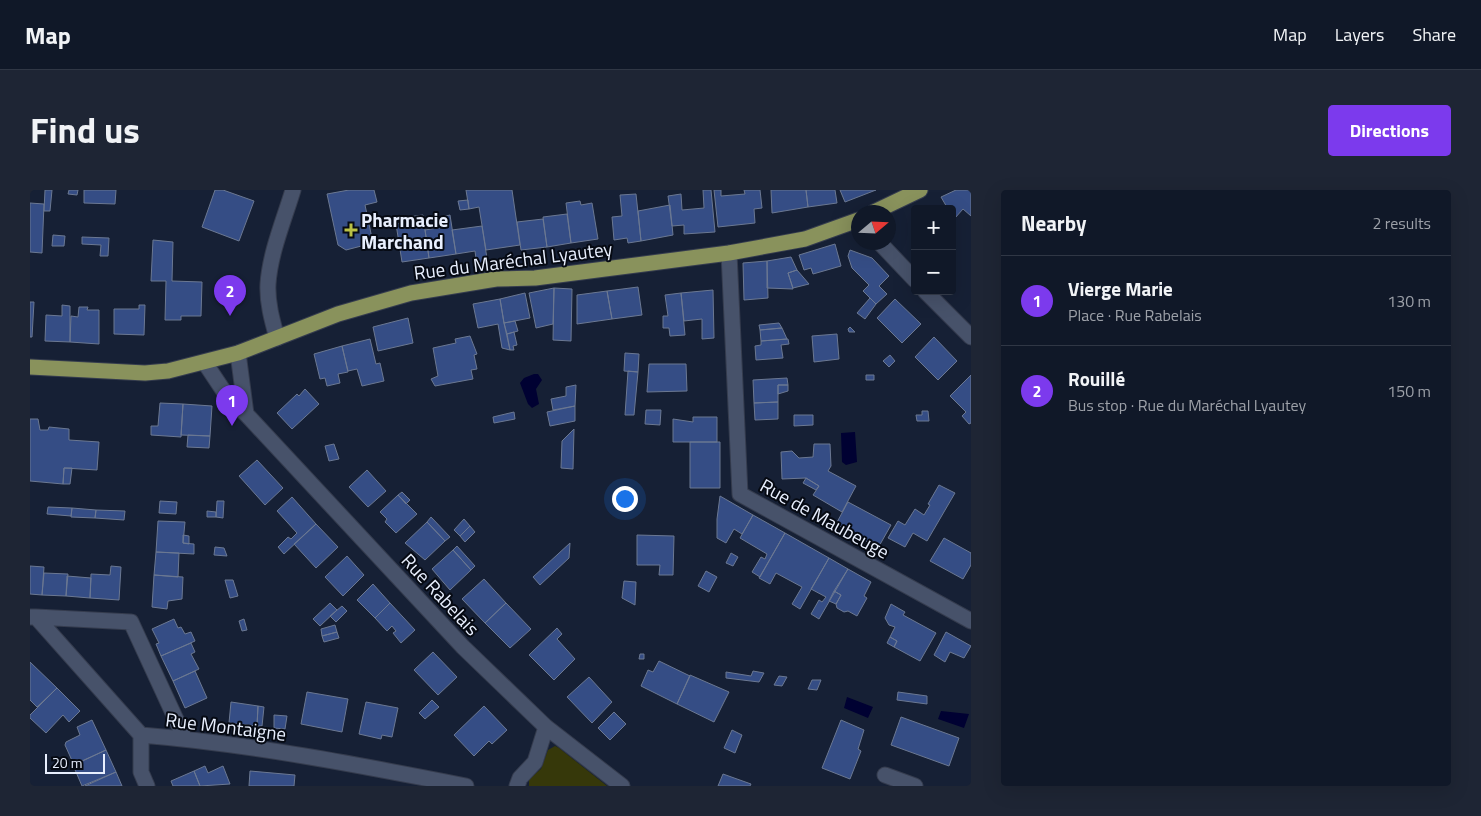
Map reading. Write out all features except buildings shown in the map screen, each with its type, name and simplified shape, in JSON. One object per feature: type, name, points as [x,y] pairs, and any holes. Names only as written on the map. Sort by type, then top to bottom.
[{"type":"main road","points":[[889,205],[920,190]]},
{"type":"main road","name":"Rue du Maréchal Lyautey","points":[[30,367],[145,373],[205,363],[238,353],[338,314],[411,293],[496,279],[535,278],[730,253],[804,238],[851,222]]},
{"type":"street","points":[[277,338],[271,316],[268,284],[293,190]]},
{"type":"street","points":[[886,250],[911,276]]},
{"type":"street","name":"Rue de Maubeuge","points":[[730,253],[740,494],[971,621]]},
{"type":"street","points":[[929,295],[971,337]]},
{"type":"street","points":[[238,353],[246,414]]},
{"type":"street","name":"Rue Rabelais","points":[[205,363],[227,396],[246,414],[463,647],[546,726],[622,786]]},
{"type":"street","points":[[33,617],[131,622],[185,739]]},
{"type":"street","name":"Rue Montaigne","points":[[33,617],[141,736],[185,739],[348,763],[466,786]]},
{"type":"street","points":[[517,786],[520,778],[535,762],[546,726]]},
{"type":"street","points":[[141,736],[142,772],[147,786]]},
{"type":"street","points":[[885,775],[915,786]]},
{"type":"shaded area","points":[[538,374],[542,380],[536,389],[539,404],[532,408],[528,404],[520,383],[524,378]]},
{"type":"shaded area","points":[[855,432],[857,462],[846,465],[842,462],[841,433]]},
{"type":"shaded area","points":[[847,697],[873,707],[868,718],[844,708]]},
{"type":"shaded area","points":[[941,711],[969,714],[964,728],[938,719]]},
{"type":"shaded area","points":[[555,746],[607,786],[529,786],[529,779],[541,769],[548,750]]},
{"type":"place","name":"Pharmacie Marchand","points":[[351,230]]},
{"type":"place","name":"Rouillé","points":[[230,316]]},
{"type":"place","name":"Vierge Marie","points":[[232,426]]}]
